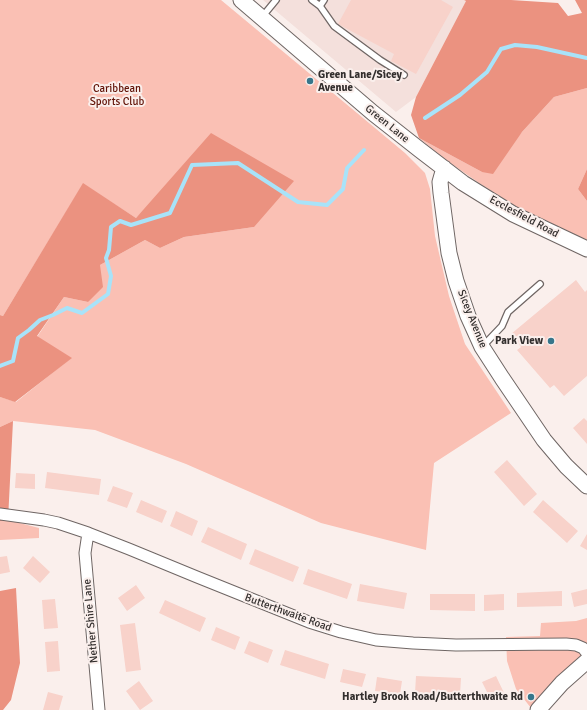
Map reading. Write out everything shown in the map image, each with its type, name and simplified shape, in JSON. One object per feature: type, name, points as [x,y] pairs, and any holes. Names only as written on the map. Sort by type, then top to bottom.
[{"type":"main road","name":"Green Lane","points":[[241,0],[373,113],[444,168]]},
{"type":"main road","name":"Ecclesfield Road","points":[[444,168],[463,183],[513,214],[587,249]]},
{"type":"main road","name":"Sicey Avenue","points":[[444,168],[440,182],[449,253],[456,281],[468,316],[482,348],[544,440],[566,466],[587,486]]},
{"type":"main road","points":[[538,710],[562,683],[587,661]]},
{"type":"street","name":"Butterthwaite Road","points":[[0,514],[58,523],[88,533],[283,612],[341,632],[376,640],[413,643],[456,645],[566,644],[576,645],[583,648],[587,653]]},
{"type":"street","name":"Nether Shire Lane","points":[[88,533],[85,553],[99,710]]},
{"type":"lane","points":[[262,18],[276,0]]},
{"type":"lane","points":[[312,0],[320,6],[334,26],[380,60],[404,75]]},
{"type":"lane","points":[[320,6],[324,0]]},
{"type":"lane","points":[[482,348],[502,326],[508,312],[540,284]]},
{"type":"shaded area","points":[[263,0],[466,1],[416,97],[396,112]]},
{"type":"shaded area","points":[[464,0],[511,0],[558,3],[568,16],[582,13],[575,0],[587,0],[587,88],[554,97],[522,132],[493,174],[482,172],[419,138],[411,115],[416,97],[466,1]]},
{"type":"shaded area","points":[[211,133],[294,181],[254,227],[184,237],[160,248],[145,240],[100,265],[103,287],[88,302],[64,297],[37,336],[72,358],[15,402],[0,397],[0,315],[3,316],[83,183],[136,218]]},
{"type":"shaded area","points":[[587,169],[587,201],[578,189]]},
{"type":"shaded area","points":[[13,421],[8,520],[0,521],[0,427]]},
{"type":"shaded area","points":[[16,588],[20,663],[11,700],[3,710],[0,710],[0,591]]},
{"type":"green space","name":"Caribbean Sports Club","points":[[0,0],[221,0],[405,153],[425,173],[430,189],[435,236],[449,296],[465,344],[511,413],[434,463],[426,550],[321,523],[186,464],[95,430],[13,421],[0,427],[0,397],[16,402],[71,358],[37,337],[64,297],[88,302],[100,265],[145,240],[160,248],[184,237],[254,227],[140,214],[136,218],[83,184],[3,316],[0,315]]},
{"type":"green space","points":[[587,88],[587,169],[578,189],[587,201],[587,240],[517,207],[446,160],[419,138],[482,172],[554,97]]},
{"type":"green space","points":[[8,520],[39,528],[39,538],[0,540],[0,521]]},
{"type":"green space","points":[[587,618],[587,652],[565,671],[531,708],[516,689],[507,661],[506,637],[540,636],[541,623],[576,621]]},
{"type":"building","points":[[351,0],[441,0],[453,7],[416,74],[391,61],[394,54],[338,24]]},
{"type":"building","name":"Park View","points":[[576,280],[585,292],[587,290],[587,376],[564,396],[554,385],[550,388],[517,350],[521,347],[511,334]]},
{"type":"building","points":[[584,418],[587,421],[587,444],[573,428]]},
{"type":"building","points":[[507,460],[537,494],[524,506],[494,472]]},
{"type":"building","points":[[47,472],[101,479],[99,495],[45,488]]},
{"type":"building","points":[[16,473],[35,474],[35,489],[15,488]]},
{"type":"building","points":[[113,486],[133,493],[127,508],[107,501]]},
{"type":"building","points":[[141,500],[167,511],[162,523],[136,512]]},
{"type":"building","points":[[543,500],[578,531],[567,543],[533,512]]},
{"type":"building","points":[[176,511],[198,521],[192,536],[170,526]]},
{"type":"building","points":[[208,527],[247,544],[241,560],[201,542]]},
{"type":"building","points":[[587,534],[587,550],[580,546]]},
{"type":"building","points":[[255,549],[299,567],[293,582],[249,564]]},
{"type":"building","points":[[7,556],[10,572],[0,574],[0,557]]},
{"type":"building","points":[[33,556],[50,572],[40,583],[23,568]]},
{"type":"building","points":[[308,569],[352,584],[347,599],[303,584]]},
{"type":"building","points":[[360,584],[407,593],[404,609],[357,601]]},
{"type":"building","points":[[136,585],[145,598],[127,611],[118,598]]},
{"type":"building","points":[[587,589],[587,604],[574,607],[571,593]]},
{"type":"building","points":[[562,591],[562,606],[517,607],[517,593]]},
{"type":"building","points":[[430,594],[475,594],[475,611],[430,610]]},
{"type":"building","points":[[504,594],[504,610],[484,611],[484,595]]},
{"type":"building","points":[[55,599],[58,628],[44,629],[42,600]]},
{"type":"building","points":[[165,600],[206,618],[200,632],[159,613]]},
{"type":"building","points":[[135,623],[141,670],[126,672],[120,625]]},
{"type":"building","points":[[216,627],[240,637],[235,650],[211,640]]},
{"type":"building","points":[[58,641],[60,671],[47,672],[45,642]]},
{"type":"building","points":[[249,641],[273,650],[268,663],[244,653]]},
{"type":"building","points":[[285,650],[329,664],[325,679],[280,665]]},
{"type":"building","points":[[343,669],[366,674],[362,687],[340,682]]},
{"type":"building","points":[[416,676],[461,678],[460,695],[415,693]]},
{"type":"building","points":[[496,676],[505,695],[492,702],[482,682]]},
{"type":"building","points":[[377,677],[402,681],[400,694],[375,691]]},
{"type":"building","points":[[139,681],[153,701],[140,710],[126,691]]},
{"type":"building","points":[[48,692],[63,696],[59,710],[43,710]]},
{"type":"waterway","points":[[425,118],[460,95],[487,72],[501,49],[515,45],[537,47],[587,58]]},
{"type":"waterway","points":[[0,366],[13,361],[18,338],[40,320],[67,308],[82,313],[108,294],[111,276],[106,258],[109,250],[111,227],[120,221],[131,225],[170,213],[192,165],[238,163],[298,202],[327,205],[343,189],[347,168],[364,150]]},
{"type":"place","name":"Green Lane/Sicey Avenue","points":[[310,81]]},
{"type":"place","name":"Park View","points":[[551,341]]},
{"type":"place","name":"Hartley Brook Road/Butterthwaite Rd","points":[[531,697]]}]
